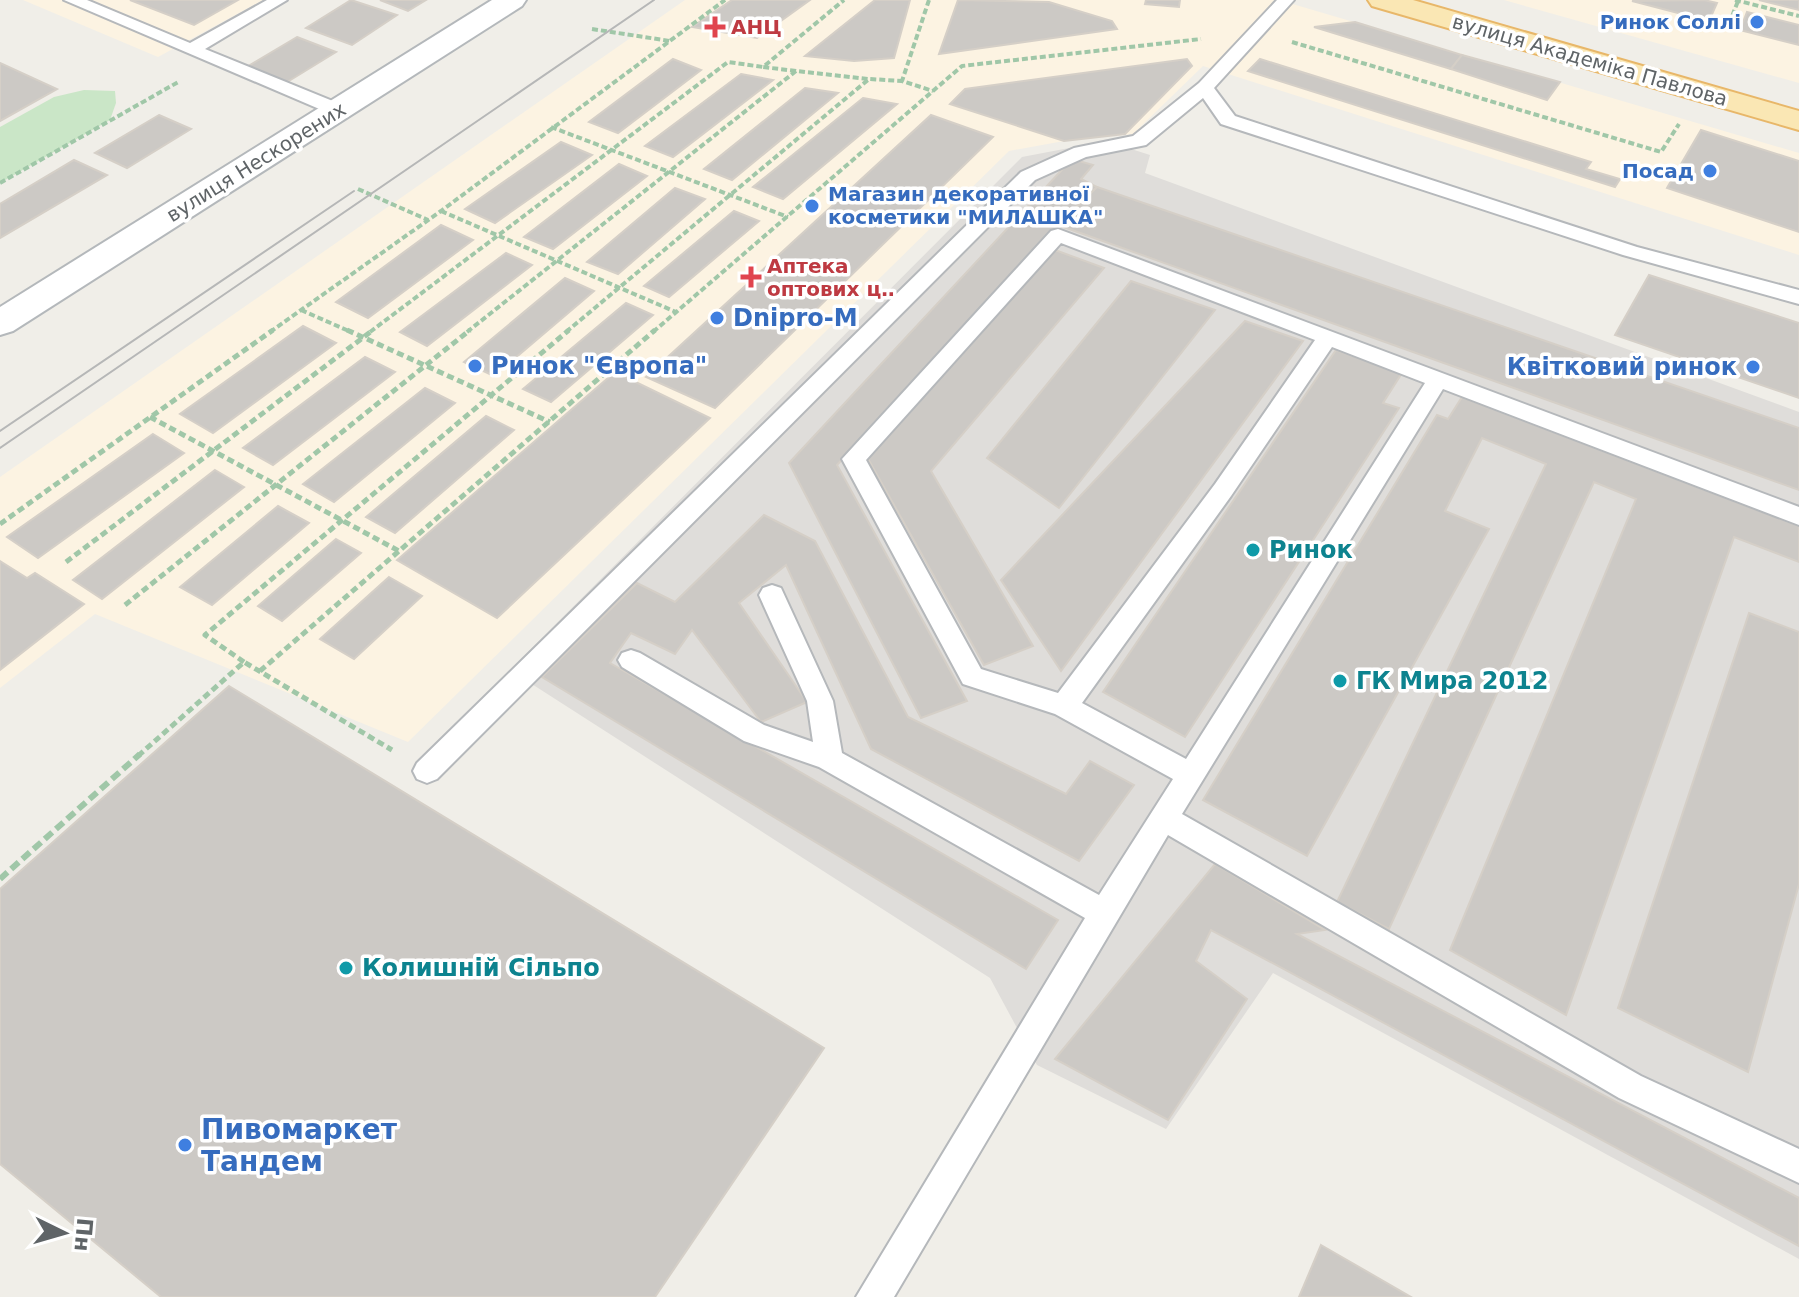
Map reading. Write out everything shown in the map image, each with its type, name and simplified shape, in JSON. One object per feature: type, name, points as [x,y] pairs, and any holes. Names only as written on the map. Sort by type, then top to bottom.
[{"type":"main road","name":"вулиця Нескорених","points":[[0,323],[512,0]]},
{"type":"main road","name":"вулиця Академіка Павлова","points":[[1382,0],[1799,121]]},
{"type":"lane","points":[[72,0],[338,110]]},
{"type":"lane","points":[[192,49],[279,0]]},
{"type":"lane","points":[[427,771],[1028,176],[1081,152],[1139,141],[1205,87],[1286,0]]},
{"type":"lane","points":[[1205,87],[1228,120],[1630,251],[1799,297]]},
{"type":"lane","points":[[1191,775],[1064,706],[972,677],[854,459],[1058,235],[1799,516]]},
{"type":"lane","points":[[1064,706],[1223,490],[1328,337]]},
{"type":"lane","points":[[874,1297],[1104,913],[1438,380]]},
{"type":"lane","points":[[772,595],[820,701],[829,759]]},
{"type":"lane","points":[[631,660],[754,733],[829,759],[1104,913]]},
{"type":"lane","points":[[1164,818],[1630,1087],[1799,1166]]},
{"type":"path","points":[[0,524],[441,211],[725,0]]},
{"type":"path","points":[[763,67],[844,0]]},
{"type":"path","points":[[902,81],[929,0]]},
{"type":"path","points":[[1729,24],[1737,0],[1799,16]]},
{"type":"path","points":[[592,29],[671,42]]},
{"type":"path","points":[[260,671],[962,66],[1161,45],[1257,31],[1661,152],[1683,116]]},
{"type":"path","points":[[0,183],[179,81],[211,58]]},
{"type":"path","points":[[66,562],[728,62],[902,81],[933,91]]},
{"type":"path","points":[[125,605],[796,71]]},
{"type":"path","points":[[427,771],[244,662],[205,635],[869,79]]},
{"type":"path","points":[[551,127],[788,217]]},
{"type":"path","points":[[358,189],[428,220]]},
{"type":"path","points":[[441,211],[676,312]]},
{"type":"path","points":[[301,310],[550,422]]},
{"type":"path","points":[[150,417],[399,551]]},
{"type":"path","points":[[0,879],[244,662]]},
{"type":"shaded area","points":[[23,0],[263,0],[158,57]]},
{"type":"shaded area","name":"Ринок \"Європа\"","points":[[685,0],[1279,0],[1799,153],[1799,255],[1203,66],[1133,134],[1064,141],[1009,151],[408,742],[95,614],[0,688],[0,477]]},
{"type":"shaded area","points":[[1504,0],[1799,0],[1799,83]]},
{"type":"shaded area","points":[[1106,141],[1150,155],[1145,173],[1799,412],[1799,1259],[1273,973],[1166,1129],[1037,1065],[990,978],[510,670],[1022,157]]},
{"type":"green space","points":[[84,90],[115,91],[116,103],[110,120],[0,183],[0,127],[54,97]]},
{"type":"building","points":[[130,0],[238,0],[194,25]]},
{"type":"building","points":[[351,0],[397,15],[352,45],[306,28]]},
{"type":"building","points":[[380,0],[426,0],[408,11]]},
{"type":"building","points":[[732,0],[810,0],[757,38],[692,27]]},
{"type":"building","points":[[875,0],[910,0],[894,58],[854,61],[805,56]]},
{"type":"building","points":[[958,0],[1049,2],[1112,21],[1117,29],[939,54]]},
{"type":"building","points":[[1146,0],[1180,0],[1179,7],[1145,4]]},
{"type":"building","points":[[1704,0],[1717,3],[1709,21],[1632,1]]},
{"type":"building","points":[[1759,0],[1799,0],[1799,10]]},
{"type":"building","points":[[1747,12],[1799,25],[1799,45],[1740,30]]},
{"type":"building","points":[[1355,22],[1462,55],[1451,69],[1314,27]]},
{"type":"building","points":[[297,37],[336,52],[284,84],[245,68]]},
{"type":"building","points":[[1462,55],[1560,82],[1547,100],[1451,69]]},
{"type":"building","points":[[673,59],[701,70],[618,133],[589,122]]},
{"type":"building","points":[[1187,59],[1192,66],[1125,134],[1064,141],[950,104],[965,89]]},
{"type":"building","points":[[1260,59],[1591,162],[1586,169],[1620,179],[1615,187],[1248,71]]},
{"type":"building","points":[[0,63],[57,89],[0,121]]},
{"type":"building","points":[[741,74],[773,80],[673,157],[645,146]]},
{"type":"building","points":[[805,88],[838,93],[732,180],[704,169]]},
{"type":"building","points":[[863,98],[897,104],[783,199],[753,187]]},
{"type":"building","points":[[159,115],[191,129],[127,168],[95,153]]},
{"type":"building","points":[[931,115],[993,137],[715,408],[646,377]]},
{"type":"building","points":[[1701,130],[1799,161],[1799,232],[1667,188]]},
{"type":"building","points":[[561,142],[592,155],[495,223],[465,209]]},
{"type":"building","points":[[1072,159],[1093,165],[1081,179],[1097,187],[1058,225],[837,465],[967,701],[921,718],[789,463]]},
{"type":"building","points":[[74,160],[107,175],[0,238],[0,204]]},
{"type":"building","points":[[619,164],[647,176],[553,249],[524,237]]},
{"type":"building","points":[[1097,187],[1799,428],[1799,490],[1058,225]]},
{"type":"building","points":[[675,188],[705,199],[618,274],[587,262]]},
{"type":"building","points":[[734,211],[759,221],[669,297],[644,286]]},
{"type":"building","points":[[441,225],[473,240],[368,318],[336,302]]},
{"type":"building","points":[[1055,250],[1104,268],[931,471],[1033,646],[984,665],[867,457]]},
{"type":"building","points":[[506,253],[532,265],[427,346],[400,332]]},
{"type":"building","name":"Квітковий ринок","points":[[1649,275],[1799,323],[1799,398],[1615,335]]},
{"type":"building","points":[[565,278],[594,291],[494,376],[464,362]]},
{"type":"building","points":[[1131,281],[1215,310],[1059,508],[987,458]]},
{"type":"building","points":[[626,303],[653,315],[551,402],[523,389]]},
{"type":"building","points":[[1245,321],[1303,341],[1061,671],[1001,580]]},
{"type":"building","points":[[303,326],[336,343],[213,433],[180,414]]},
{"type":"building","name":"Ринок","points":[[1336,350],[1402,373],[1383,403],[1399,408],[1185,737],[1103,692]]},
{"type":"building","points":[[365,357],[395,372],[273,465],[243,448]]},
{"type":"building","points":[[615,372],[710,418],[497,618],[397,560]]},
{"type":"building","points":[[425,388],[455,403],[334,502],[303,484]]},
{"type":"building","name":"ГК Мира 2012","points":[[1462,397],[1799,526],[1799,562],[1734,537],[1566,1015],[1450,950],[1636,499],[1594,482],[1389,929],[1337,902],[1546,464],[1482,438],[1445,511],[1489,529],[1307,856],[1203,800],[1437,415],[1448,419]]},
{"type":"building","points":[[486,416],[514,430],[395,533],[366,517]]},
{"type":"building","points":[[153,434],[184,453],[38,558],[7,537]]},
{"type":"building","points":[[215,470],[244,487],[102,599],[73,580]]},
{"type":"building","points":[[278,506],[309,523],[212,605],[180,587]]},
{"type":"building","points":[[764,515],[815,541],[908,717],[1066,794],[1090,761],[1134,785],[1079,861],[871,749],[786,565],[739,603],[807,702],[761,722],[692,630],[675,654],[631,633],[610,663],[1058,920],[1026,969],[542,677],[637,583],[675,602]]},
{"type":"building","points":[[336,539],[361,553],[282,621],[258,606]]},
{"type":"building","points":[[0,561],[27,578],[35,573],[84,604],[0,670]]},
{"type":"building","points":[[389,577],[422,596],[354,659],[320,639]]},
{"type":"building","points":[[1749,613],[1799,632],[1799,884],[1748,1072],[1618,1008]]},
{"type":"building","name":"Колишній Сільпо","points":[[229,686],[824,1048],[655,1297],[161,1297],[0,1164],[0,889]]},
{"type":"building","points":[[1215,864],[1325,930],[1297,934],[1799,1198],[1799,1246],[1211,930],[1196,961],[1247,999],[1168,1120],[1055,1059]]},
{"type":"building","points":[[1321,1245],[1411,1297],[1299,1297]]},
{"type":"tram line","points":[[0,448],[654,0]]},
{"type":"tram line","points":[[0,431],[354,191]]},
{"type":"place","name":"Ринок Соллі","points":[[1757,22]]},
{"type":"place","name":"АНЦ","points":[[715,27]]},
{"type":"place","name":"Посад","points":[[1710,171]]},
{"type":"place","name":"Магазин декоративної косметики \"МИЛАШКА\"","points":[[812,206]]},
{"type":"place","name":"Аптека оптових ц‥","points":[[751,277]]},
{"type":"place","name":"Dnipro-M","points":[[717,318]]},
{"type":"place","name":"Ринок \"Європа\"","points":[[475,366]]},
{"type":"place","name":"Квітковий ринок","points":[[1753,367]]},
{"type":"place","name":"Ринок","points":[[1253,550]]},
{"type":"place","name":"ГК Мира 2012","points":[[1340,681]]},
{"type":"place","name":"Колишній Сільпо","points":[[346,968]]},
{"type":"place","name":"Пивомаркет Тандем","points":[[185,1145]]}]
